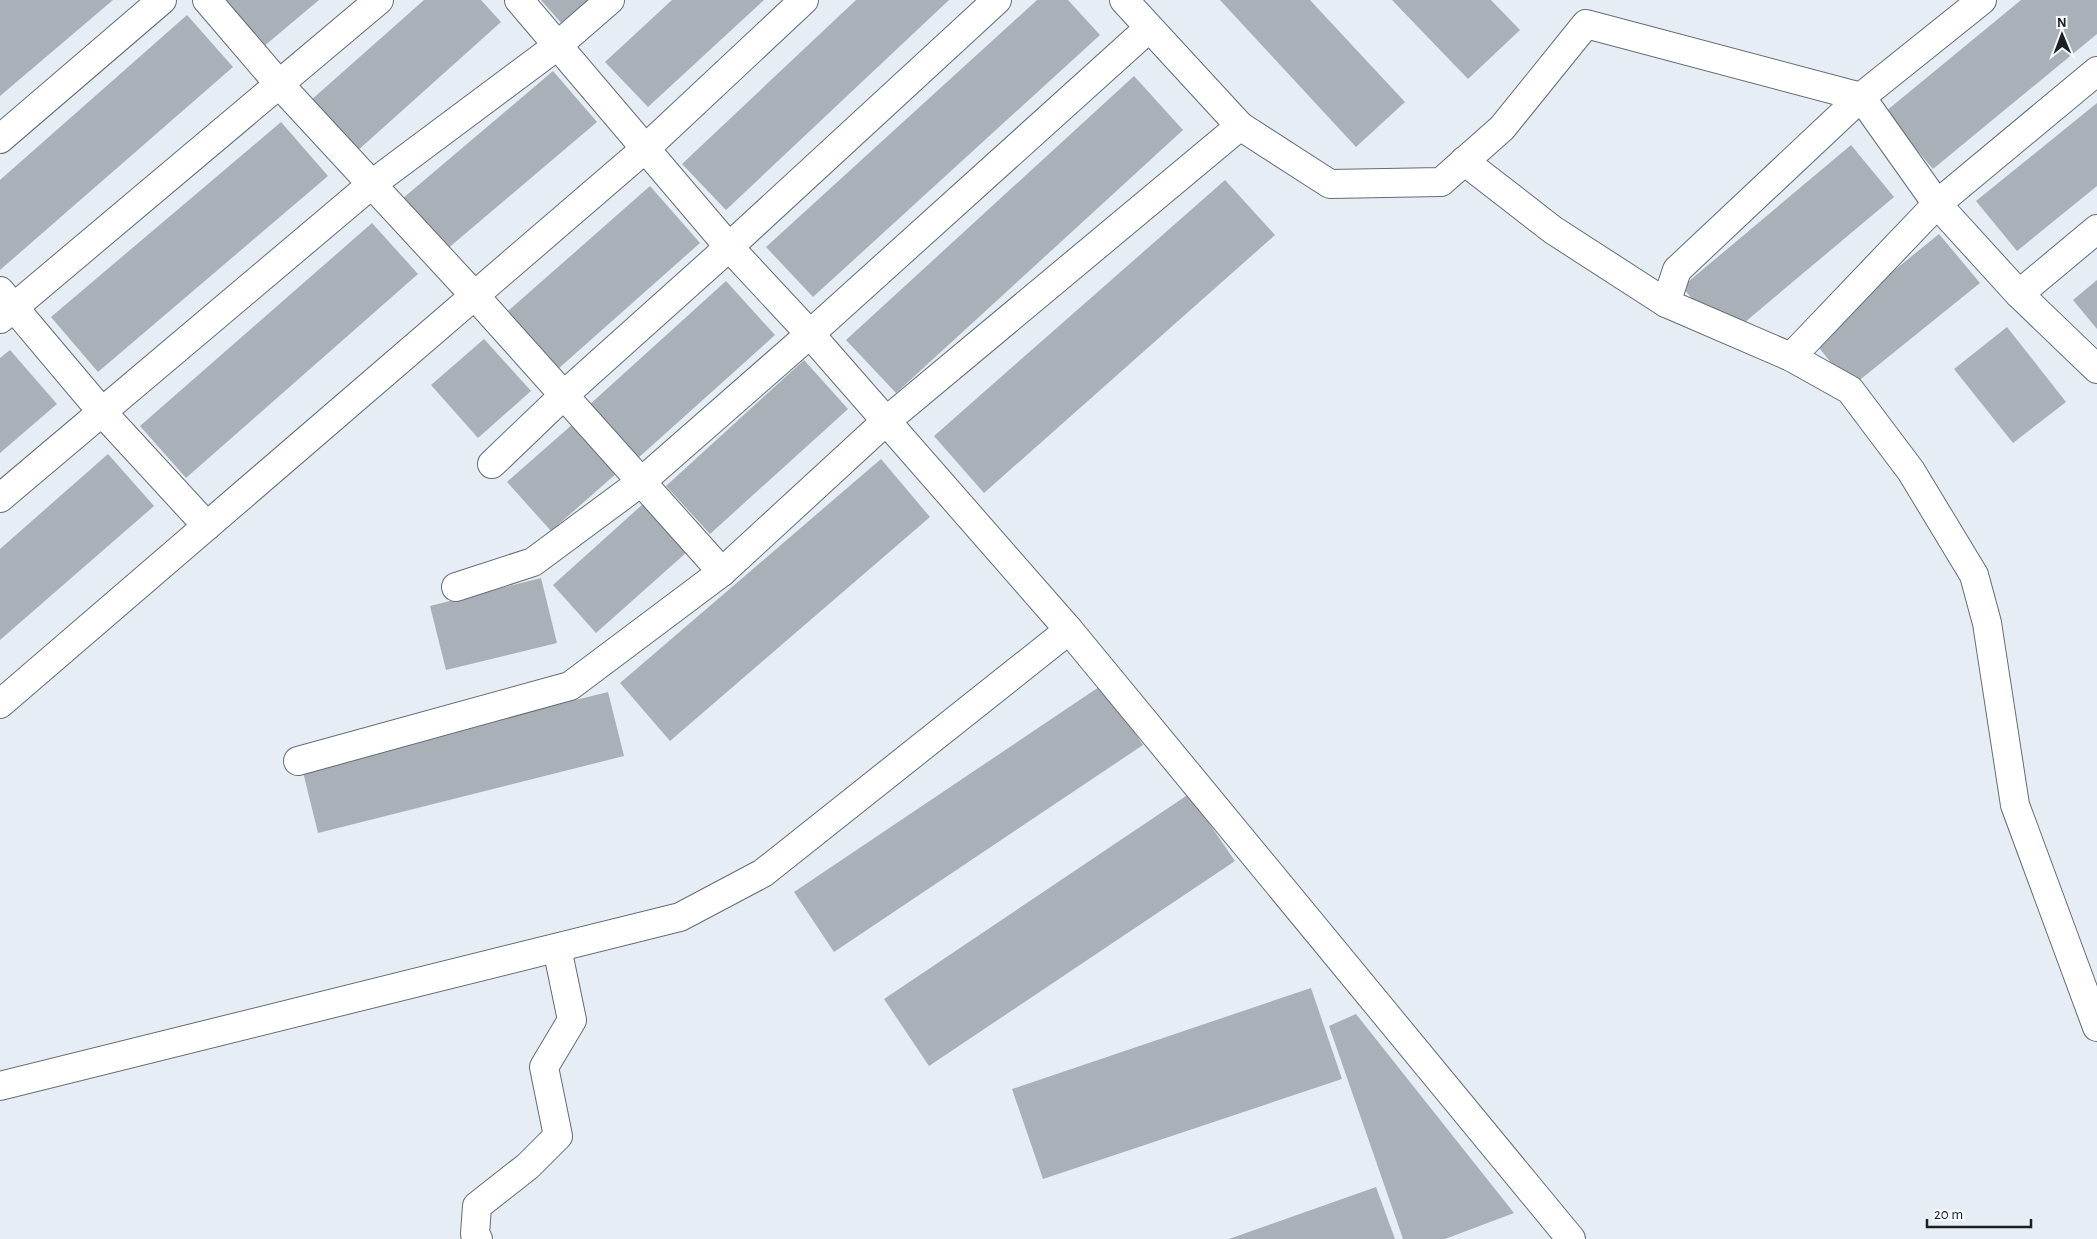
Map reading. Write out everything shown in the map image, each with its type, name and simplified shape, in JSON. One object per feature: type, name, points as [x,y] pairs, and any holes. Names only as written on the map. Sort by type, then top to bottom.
[{"type":"street","points":[[0,139],[162,0]]},
{"type":"street","points":[[207,0],[279,84],[475,296],[722,572]]},
{"type":"street","points":[[206,526],[4,306],[279,84],[379,0]]},
{"type":"street","points":[[519,0],[729,247],[810,334],[885,422],[1069,630],[1571,1239]]},
{"type":"street","points":[[0,498],[372,184],[557,46],[610,0]]},
{"type":"street","points":[[0,704],[646,148],[804,0]]},
{"type":"street","points":[[492,464],[564,395],[729,247],[997,0]]},
{"type":"street","points":[[1124,0],[1240,126],[1330,184],[1441,182],[1502,128],[1586,24],[1862,97],[1936,204],[2019,294],[2097,369]]},
{"type":"street","points":[[1666,303],[1677,270],[1862,97],[1982,0]]},
{"type":"street","points":[[456,587],[533,562],[641,482],[810,334],[1149,28]]},
{"type":"street","points":[[1791,357],[1936,204],[2097,71]]},
{"type":"street","points":[[298,761],[570,686],[722,572],[885,422],[1240,126]]},
{"type":"street","points":[[1464,161],[1553,230],[1666,303],[1791,357],[1850,390],[1911,471],[1974,575],[1987,623],[2015,805],[2097,1027]]},
{"type":"street","points":[[2019,294],[2097,229]]},
{"type":"street","points":[[0,1086],[680,917],[763,873],[1069,630]]},
{"type":"street","points":[[478,1239],[475,1234],[478,1206],[528,1166],[558,1136],[544,1067],[572,1020],[557,948]]},
{"type":"building","points":[[0,0],[113,0],[0,96]]},
{"type":"building","points":[[223,0],[319,0],[263,47]]},
{"type":"building","points":[[424,0],[481,0],[501,22],[356,152],[310,101]]},
{"type":"building","points":[[541,0],[590,0],[562,24]]},
{"type":"building","points":[[672,0],[764,0],[648,107],[605,62]]},
{"type":"building","points":[[856,0],[949,0],[726,210],[682,164]]},
{"type":"building","points":[[1037,0],[1068,0],[1100,35],[813,297],[766,247]]},
{"type":"building","points":[[1220,0],[1310,0],[1405,102],[1356,147]]},
{"type":"building","points":[[1392,0],[1491,0],[1520,30],[1468,79]]},
{"type":"building","points":[[2021,0],[2097,0],[2097,34],[1933,169],[1885,112]]},
{"type":"building","points":[[187,15],[233,67],[0,270],[0,180]]},
{"type":"building","points":[[553,71],[597,122],[446,250],[402,199]]},
{"type":"building","points":[[1134,76],[1183,130],[896,393],[846,340]]},
{"type":"building","points":[[2097,103],[2097,186],[2017,251],[1976,201]]},
{"type":"building","points":[[281,122],[328,176],[98,372],[51,317]]},
{"type":"building","points":[[1851,145],[1894,197],[1726,338],[1682,287]]},
{"type":"building","points":[[1225,180],[1275,235],[984,493],[934,436]]},
{"type":"building","points":[[650,186],[700,243],[558,369],[507,312]]},
{"type":"building","points":[[372,223],[418,274],[186,478],[140,426]]},
{"type":"building","points":[[1939,234],[1980,283],[1851,387],[1811,338]]},
{"type":"building","points":[[2097,280],[2097,329],[2073,300]]},
{"type":"building","points":[[726,281],[775,335],[637,459],[588,406]]},
{"type":"building","points":[[2007,327],[2066,402],[2013,443],[1954,369]]},
{"type":"building","points":[[484,339],[531,391],[478,438],[431,385]]},
{"type":"building","points":[[10,350],[57,404],[0,453],[0,358]]},
{"type":"building","points":[[804,360],[848,409],[710,534],[666,486]]},
{"type":"building","points":[[574,423],[618,472],[551,531],[507,482]]},
{"type":"building","points":[[108,454],[154,506],[0,640],[0,549]]},
{"type":"building","points":[[881,459],[930,517],[670,741],[620,683]]},
{"type":"building","points":[[643,504],[687,552],[596,633],[553,585]]},
{"type":"building","points":[[541,578],[557,643],[446,670],[430,606]]},
{"type":"building","points":[[1102,685],[1143,745],[834,952],[794,892]]},
{"type":"building","points":[[608,692],[624,756],[318,833],[302,768]]},
{"type":"building","points":[[1189,794],[1235,861],[929,1066],[884,999]]},
{"type":"building","points":[[1311,988],[1342,1079],[1043,1179],[1012,1089]]},
{"type":"building","points":[[1356,1014],[1514,1213],[1445,1239],[1403,1239],[1329,1026]]},
{"type":"building","points":[[1376,1187],[1395,1239],[1229,1239]]}]
